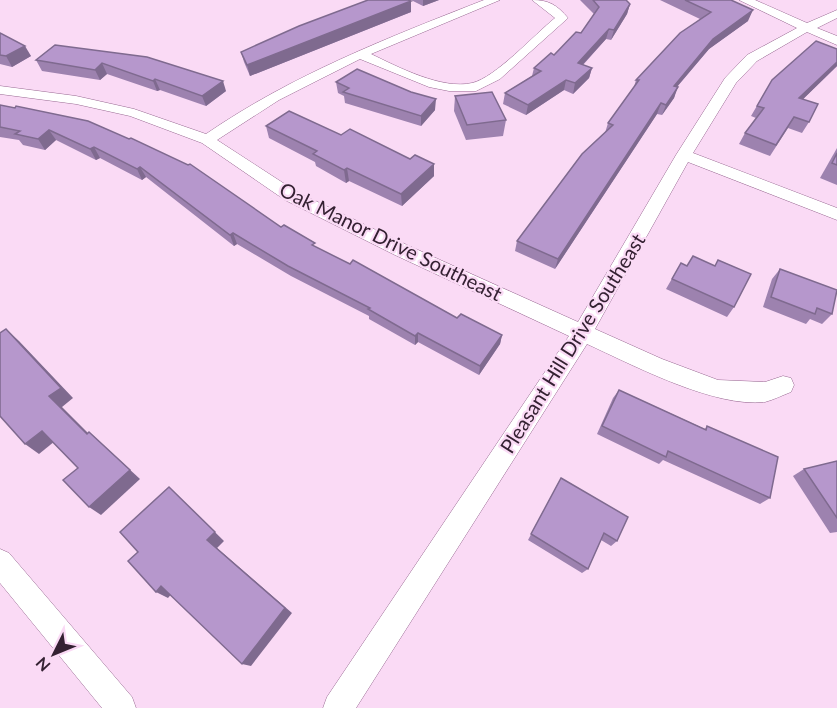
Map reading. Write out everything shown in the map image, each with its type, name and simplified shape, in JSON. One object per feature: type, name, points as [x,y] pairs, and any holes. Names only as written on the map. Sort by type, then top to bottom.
[{"type":"street","points":[[207,140],[280,92],[494,0]]},
{"type":"street","points":[[362,55],[388,67],[453,89],[477,87],[562,18],[551,6],[538,0]]},
{"type":"street","points":[[745,0],[837,41]]},
{"type":"street","name":"Pleasant Hill Drive Southeast","points":[[338,708],[584,332],[684,155],[730,81],[752,58],[806,27],[837,14]]},
{"type":"street","name":"Oak Manor Drive Southeast","points":[[0,90],[76,100],[134,113],[171,125],[207,140],[291,196],[401,250],[654,365],[718,389],[765,392],[783,385]]},
{"type":"street","points":[[684,155],[837,214]]},
{"type":"street","points":[[0,562],[121,708]]},
{"type":"building","points":[[368,0],[411,1],[247,65],[241,52],[299,26]]},
{"type":"building","points":[[593,0],[626,0],[630,4],[614,30],[609,29],[578,63],[592,68],[575,83],[566,80],[528,105],[505,93],[541,71],[534,68],[551,53],[554,55],[576,32],[581,33],[599,7]]},
{"type":"building","points":[[685,0],[731,0],[753,10],[713,39],[674,86],[678,87],[666,105],[661,103],[558,259],[517,241],[582,154],[613,125],[608,123],[639,80],[636,80],[680,33],[711,12]]},
{"type":"building","points":[[0,33],[25,46],[6,56],[0,55]]},
{"type":"building","points":[[816,41],[837,49],[837,62],[799,98],[818,104],[809,122],[794,117],[776,145],[745,133],[764,108],[757,106],[772,80]]},
{"type":"building","points":[[55,45],[147,57],[223,81],[202,96],[102,63],[95,70],[36,60]]},
{"type":"building","points":[[357,69],[411,92],[436,99],[421,116],[343,92],[349,88],[336,82]]},
{"type":"building","points":[[492,92],[506,120],[467,125],[455,96]]},
{"type":"building","points":[[0,105],[15,108],[16,106],[88,121],[190,164],[281,227],[284,225],[315,243],[312,245],[350,264],[353,260],[457,318],[461,314],[502,335],[480,366],[418,333],[415,336],[368,309],[370,308],[288,266],[233,233],[230,235],[140,167],[137,169],[94,147],[90,149],[49,130],[38,139],[15,134],[20,131],[0,127]]},
{"type":"building","points":[[289,111],[341,135],[350,129],[410,159],[415,155],[434,164],[401,194],[347,168],[344,170],[313,154],[317,151],[266,126]]},
{"type":"building","points":[[837,153],[837,165],[832,163]]},
{"type":"building","points":[[693,256],[715,266],[718,260],[751,274],[734,307],[672,279],[681,263],[687,266]]},
{"type":"building","points":[[780,269],[837,290],[832,314],[817,308],[815,314],[771,297]]},
{"type":"building","points":[[6,329],[61,388],[49,396],[87,434],[89,432],[130,470],[89,507],[63,480],[78,468],[42,431],[25,444],[0,416],[0,333]]},
{"type":"building","points":[[619,390],[706,430],[707,426],[778,457],[770,498],[668,451],[666,457],[602,426]]},
{"type":"building","points":[[837,461],[837,518],[804,469]]},
{"type":"building","points":[[561,478],[628,517],[617,541],[604,533],[588,569],[531,534]]},
{"type":"building","points":[[169,487],[215,532],[207,540],[285,608],[242,664],[161,586],[156,592],[128,561],[138,552],[120,532]]}]
